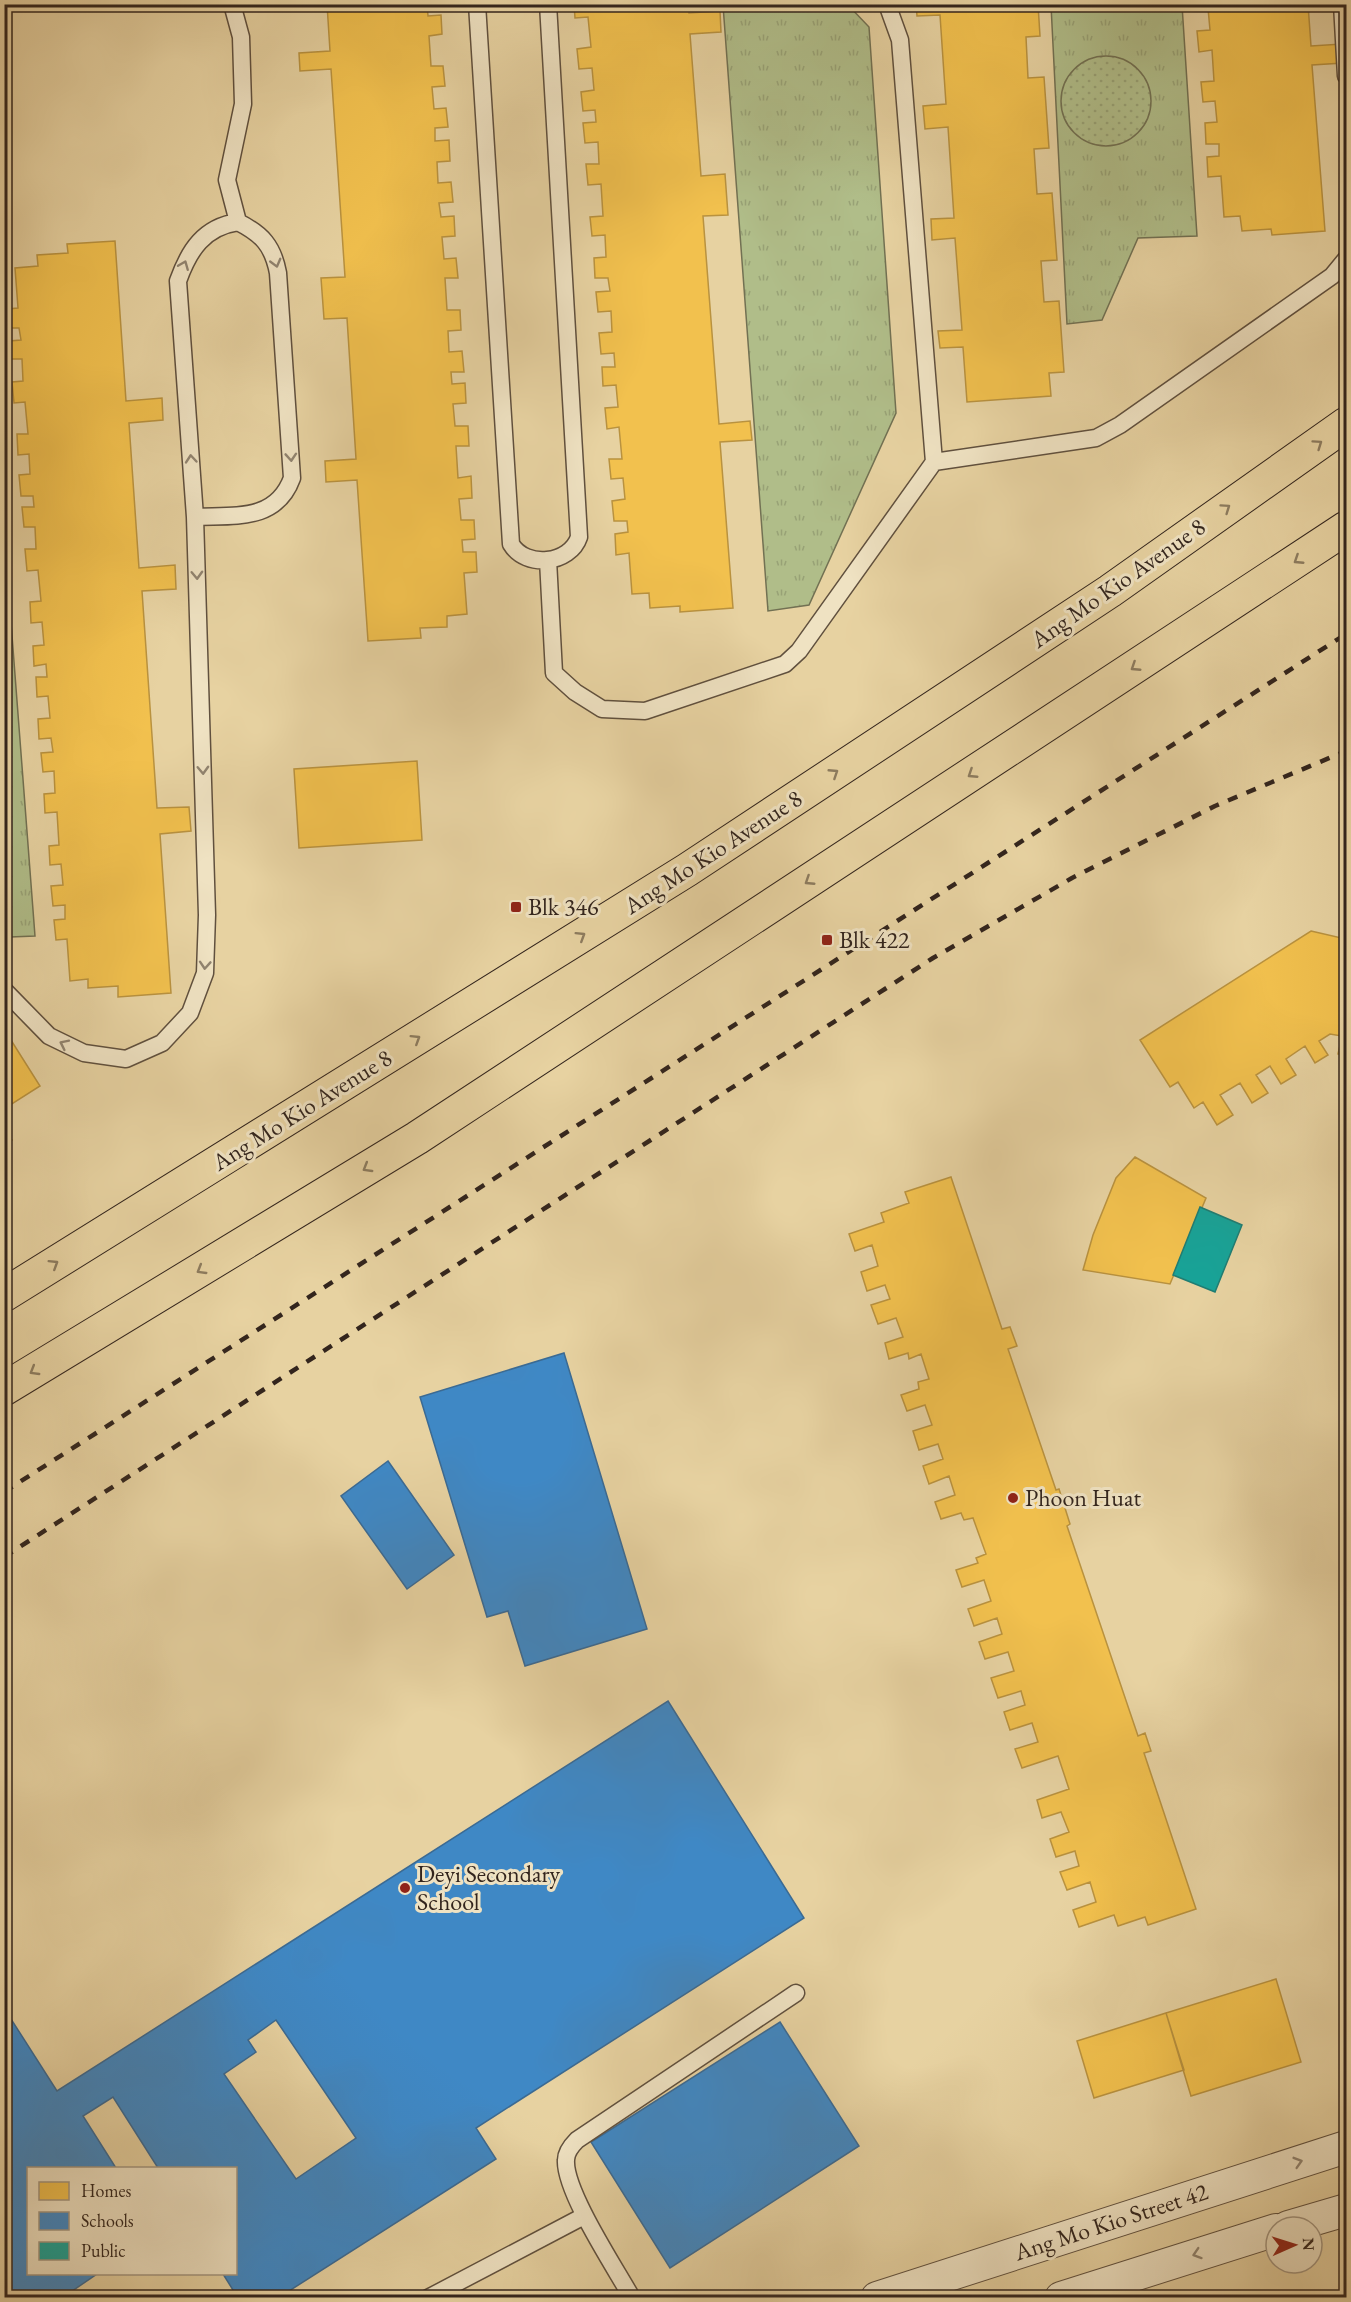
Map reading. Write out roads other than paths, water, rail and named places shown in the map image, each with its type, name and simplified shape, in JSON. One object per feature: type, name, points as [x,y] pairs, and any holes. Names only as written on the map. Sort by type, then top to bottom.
[{"type":"main road","name":"Ang Mo Kio Avenue 8","points":[[4,1295],[687,870],[1110,591],[1347,424]]},
{"type":"main road","points":[[4,1389],[417,1138],[1347,528]]},
{"type":"street","name":"Ang Mo Kio Street 42","points":[[877,2298],[1347,2147]]},
{"type":"street","points":[[1324,2217],[1347,2210]]},
{"type":"street","points":[[1061,2298],[1264,2234]]},
{"type":"lane","points":[[232,4],[241,37],[243,104],[227,180],[238,222]]},
{"type":"lane","points":[[477,4],[511,544],[516,553],[531,560],[563,557],[575,549],[579,537],[548,4]]},
{"type":"lane","points":[[548,560],[554,673],[575,692],[602,709],[645,711],[785,664],[799,651],[934,462],[900,40],[887,4]]},
{"type":"lane","points":[[1342,4],[1347,76]]},
{"type":"lane","points":[[4,990],[49,1036],[84,1053],[126,1059],[162,1042],[190,1012],[206,973],[207,915],[195,517],[178,281],[186,259],[205,235],[224,224],[238,222],[258,232],[271,247],[278,273],[292,478],[287,491],[280,500],[262,511],[195,517]]},
{"type":"lane","points":[[934,462],[1096,438],[1120,425],[1332,276],[1347,259]]},
{"type":"lane","points":[[632,2298],[584,2216],[565,2159],[577,2140],[796,1993]]},
{"type":"lane","points":[[428,2298],[584,2216]]},
{"type":"railway","points":[[4,1492],[1346,634]]},
{"type":"railway","points":[[4,1557],[933,958],[1072,878],[1215,806],[1346,751]]},
{"type":"place","name":"Blk 346","points":[[516,907]]},
{"type":"place","name":"Blk 422","points":[[827,940]]},
{"type":"place","name":"Phoon Huat","points":[[1013,1498]]},
{"type":"place","name":"Deyi Secondary School","points":[[405,1888]]}]
